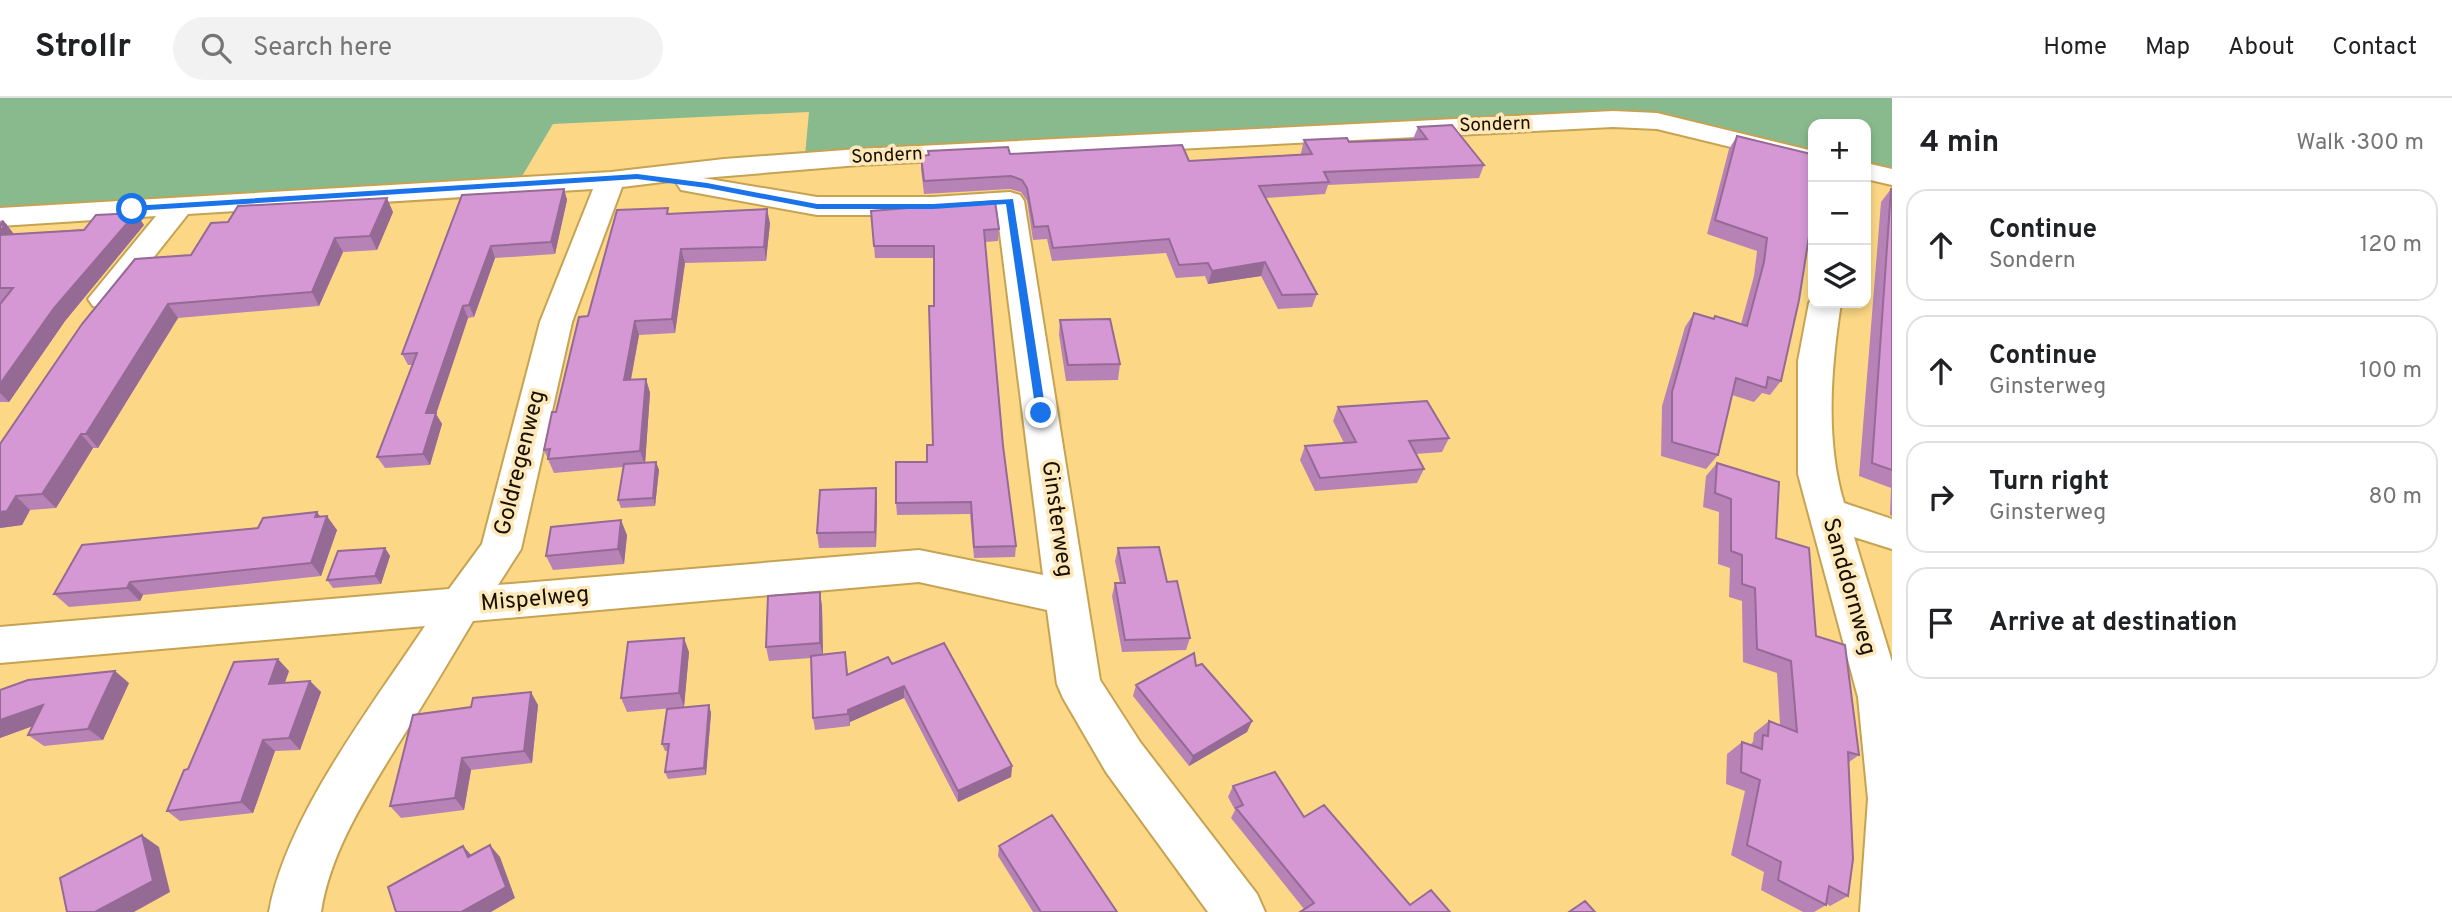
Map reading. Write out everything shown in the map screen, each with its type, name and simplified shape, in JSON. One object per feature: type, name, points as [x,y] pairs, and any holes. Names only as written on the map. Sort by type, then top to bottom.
[{"type":"street","name":"Sondern","points":[[0,216],[624,178],[859,157],[1613,119],[1657,121],[1808,158]]},
{"type":"street","points":[[1871,172],[1892,177]]},
{"type":"street","name":"Ginsterweg","points":[[624,178],[707,186],[817,206],[933,206],[1010,201],[1079,684],[1123,757],[1239,912]]},
{"type":"street","name":"Goldregenweg","points":[[295,912],[299,887],[330,816],[460,607],[501,549],[556,322],[624,178]]},
{"type":"street","points":[[88,319],[180,206]]},
{"type":"street","name":"Sanddornweg","points":[[1824,308],[1815,361],[1817,474],[1880,697],[1892,799],[1886,912]]},
{"type":"street","points":[[1826,512],[1892,534]]},
{"type":"street","name":"Mispelweg","points":[[0,645],[919,566],[1066,597]]},
{"type":"green space","points":[[0,98],[1892,98],[1892,170],[1871,165],[1871,119],[1808,119],[1808,151],[1633,111],[805,155],[809,112],[553,124],[521,178],[0,210]]},
{"type":"building","points":[[1452,125],[1484,165],[1324,172],[1329,182],[1259,186],[1317,294],[1282,295],[1265,262],[1212,271],[1208,263],[1179,265],[1169,239],[1053,248],[1048,226],[1034,227],[1027,188],[1022,180],[1011,176],[924,181],[921,156],[929,155],[928,151],[1008,147],[1010,154],[1182,145],[1189,161],[1312,154],[1304,140],[1347,138],[1349,142],[1427,139],[1418,127]]},
{"type":"building","points":[[1737,136],[1808,153],[1808,243],[1799,300],[1781,381],[1768,377],[1766,388],[1736,378],[1718,455],[1672,442],[1672,392],[1694,313],[1747,326],[1764,262],[1767,238],[1715,220]]},
{"type":"building","points":[[564,189],[551,242],[491,246],[469,305],[463,306],[426,413],[436,413],[423,454],[377,457],[417,353],[402,354],[462,195]]},
{"type":"building","points":[[1892,189],[1892,470],[1872,463]]},
{"type":"building","points":[[387,198],[370,236],[335,238],[312,292],[168,304],[86,434],[81,434],[42,494],[16,496],[7,511],[0,512],[0,444],[82,324],[135,259],[191,255],[211,223],[228,222],[238,206]]},
{"type":"building","points":[[995,201],[999,229],[984,230],[1003,446],[1016,546],[974,547],[971,502],[896,503],[896,462],[927,462],[927,445],[933,445],[929,306],[934,306],[934,246],[874,246],[871,211]]},
{"type":"building","points":[[668,208],[667,214],[767,209],[764,247],[681,249],[672,319],[635,321],[624,380],[646,379],[640,451],[548,459],[550,449],[544,450],[552,412],[556,412],[579,317],[588,316],[617,210]]},
{"type":"building","points":[[136,213],[54,308],[0,384],[0,304],[13,288],[0,288],[0,235],[84,230],[96,215]]},
{"type":"building","points":[[1110,319],[1120,364],[1068,365],[1060,320]]},
{"type":"building","points":[[1427,401],[1449,438],[1409,441],[1424,469],[1320,478],[1305,446],[1356,442],[1338,407]]},
{"type":"building","points":[[656,462],[653,498],[618,500],[624,464]]},
{"type":"building","points":[[1717,463],[1779,482],[1776,538],[1809,548],[1816,636],[1845,645],[1859,755],[1848,752],[1853,859],[1848,896],[1829,886],[1826,905],[1778,880],[1781,862],[1747,845],[1760,780],[1741,772],[1742,742],[1762,749],[1763,735],[1768,736],[1769,721],[1797,732],[1791,661],[1757,649],[1755,588],[1742,584],[1742,555],[1731,551],[1731,499],[1715,493]]},
{"type":"building","points":[[876,488],[875,532],[817,533],[820,490]]},
{"type":"building","points":[[317,512],[315,517],[327,516],[311,563],[130,582],[127,588],[54,594],[82,545],[258,528],[263,518]]},
{"type":"building","points":[[621,520],[618,549],[546,556],[551,527]]},
{"type":"building","points":[[1159,547],[1167,582],[1177,581],[1190,638],[1125,640],[1115,583],[1125,583],[1118,548]]},
{"type":"building","points":[[385,548],[375,576],[327,580],[338,551]]},
{"type":"building","points":[[820,592],[820,643],[766,647],[768,596]]},
{"type":"building","points":[[684,638],[679,693],[621,698],[628,642]]},
{"type":"building","points":[[944,643],[1012,766],[958,791],[904,686],[848,710],[848,714],[813,718],[811,656],[845,652],[847,675],[888,657],[892,664]]},
{"type":"building","points":[[1194,653],[1196,666],[1202,664],[1252,721],[1193,756],[1136,685]]},
{"type":"building","points":[[278,659],[269,684],[310,681],[289,738],[263,740],[241,802],[167,811],[234,662]]},
{"type":"building","points":[[115,671],[88,729],[28,735],[43,705],[0,720],[0,690],[28,680]]},
{"type":"building","points":[[531,692],[524,751],[462,758],[455,798],[390,806],[413,715],[471,707],[473,698]]},
{"type":"building","points":[[709,705],[704,768],[665,772],[669,744],[662,744],[667,709]]},
{"type":"building","points":[[1275,772],[1304,817],[1324,805],[1410,905],[1431,890],[1450,912],[1300,912],[1314,903],[1236,808],[1243,805],[1233,786]]},
{"type":"building","points":[[1052,815],[1117,912],[1041,912],[999,846]]},
{"type":"building","points":[[142,835],[153,881],[95,912],[67,912],[60,878]]},
{"type":"building","points":[[490,845],[506,887],[461,912],[396,912],[388,887],[463,846],[468,857]]},
{"type":"building","points":[[1585,901],[1595,912],[1569,912]]},
{"type":"route","points":[[132,209],[637,177],[707,186],[817,206],[933,206],[1010,201],[1041,413]]}]
